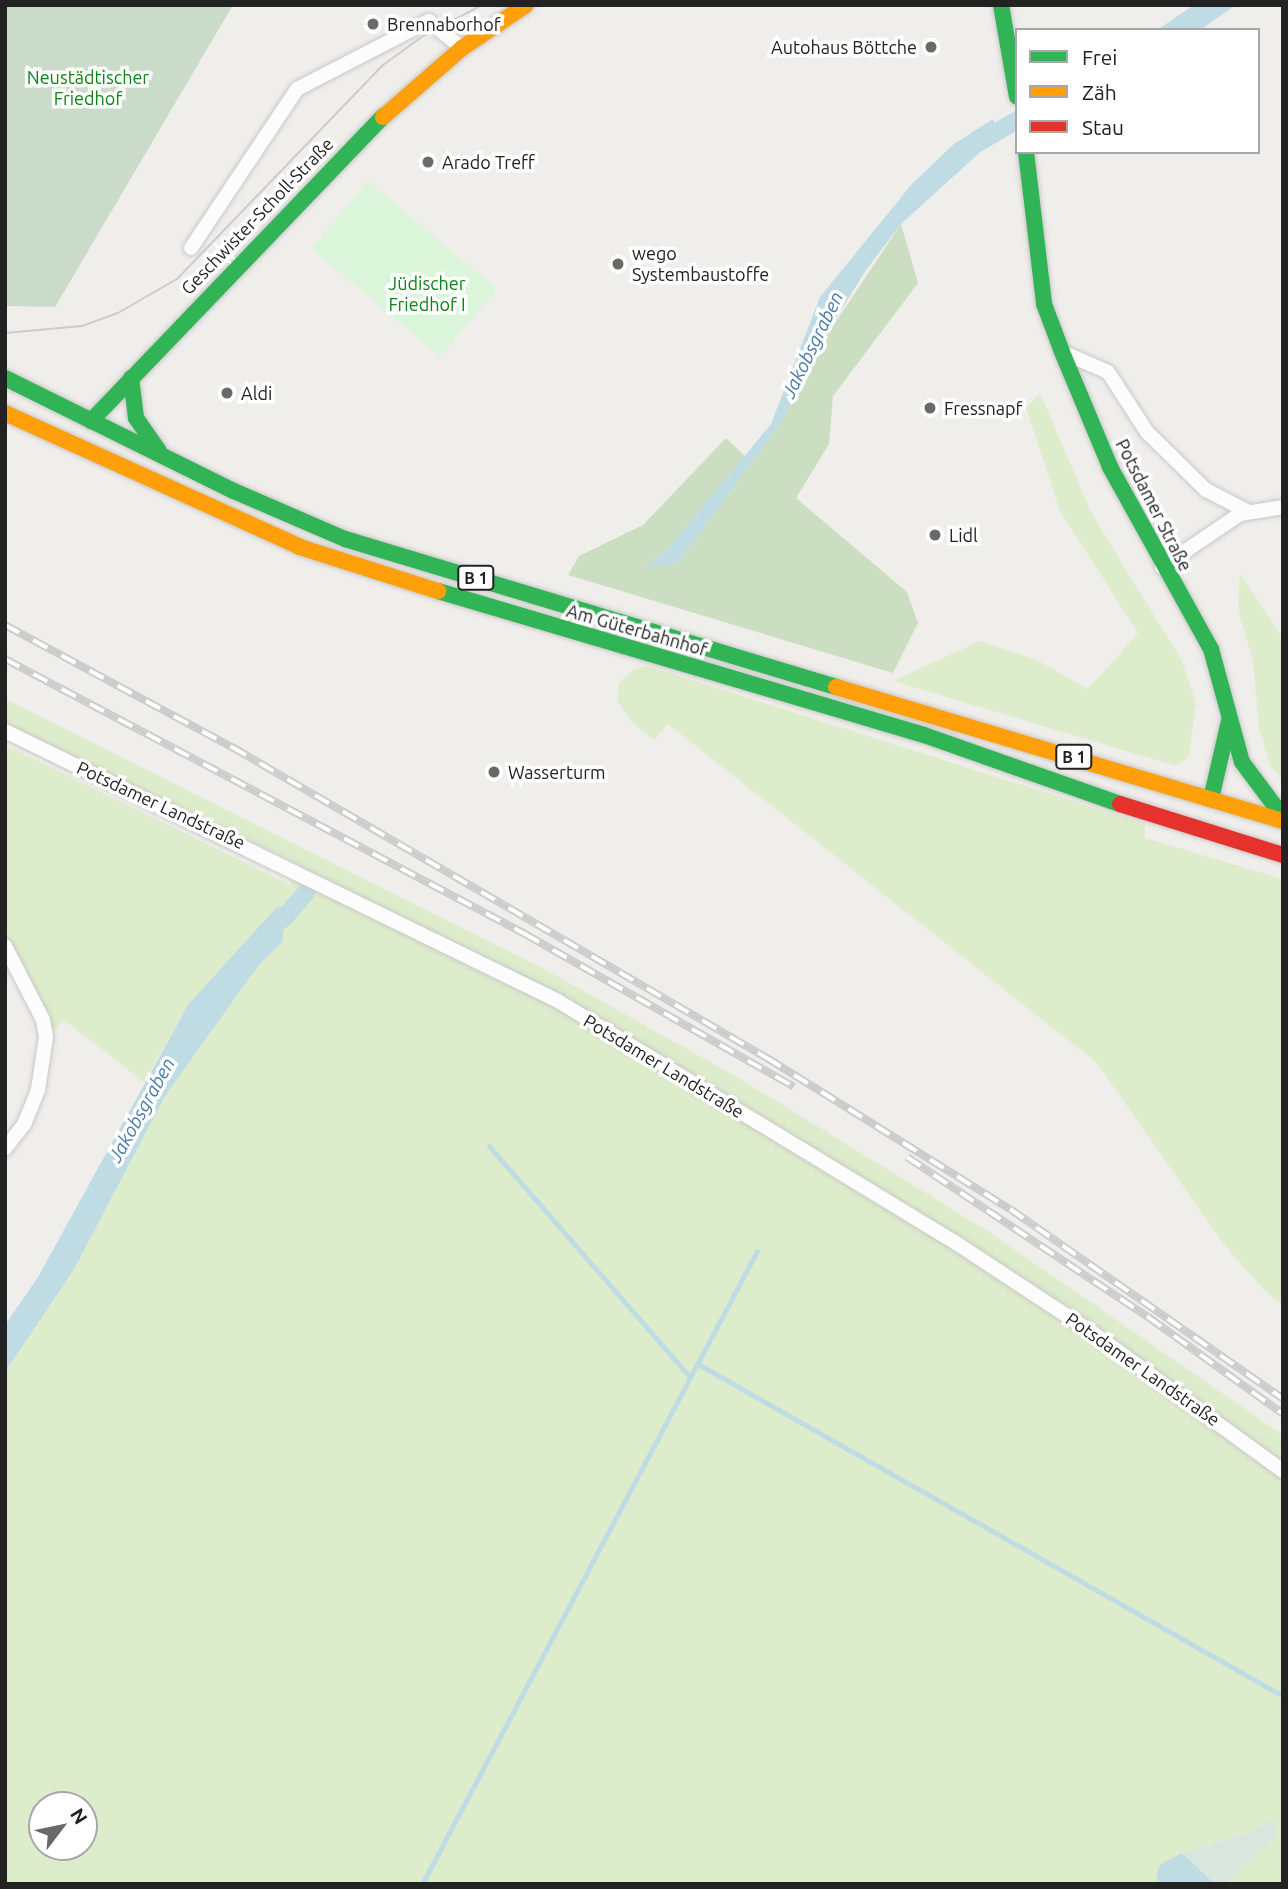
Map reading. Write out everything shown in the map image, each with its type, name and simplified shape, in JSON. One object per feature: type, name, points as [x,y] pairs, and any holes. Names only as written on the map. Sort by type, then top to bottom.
[{"type":"main road","name":"Geschwister-Scholl-Straße","points":[[69,444],[357,139],[462,48],[526,5]]},
{"type":"main road","points":[[1001,5],[1015,90]]},
{"type":"main road","name":"Potsdamer Straße","points":[[1026,154],[1044,304],[1110,467],[1163,567],[1211,649],[1230,715],[1203,830]]},
{"type":"main road","name":"B 1","points":[[5,378],[91,421]]},
{"type":"main road","points":[[131,378],[132,404],[142,432],[176,463]]},
{"type":"main road","name":"Am Güterbahnhof","points":[[5,413],[300,547],[924,735],[1203,830]]},
{"type":"main road","name":"Am Güterbahnhof","points":[[91,421],[176,463],[345,539],[1211,799]]},
{"type":"main road","points":[[600,639],[607,617]]},
{"type":"main road","points":[[1230,715],[1241,762],[1283,819]]},
{"type":"main road","name":"B 1","points":[[1211,799],[1283,819]]},
{"type":"main road","points":[[1203,830],[1283,855]]},
{"type":"street","name":"Geschwister-Scholl-Straße","points":[[191,248],[297,89],[429,22],[462,48]]},
{"type":"street","points":[[1062,352],[1108,372],[1147,432],[1206,490],[1247,511]]},
{"type":"street","points":[[1163,567],[1247,511],[1283,507]]},
{"type":"street","name":"Potsdamer Landstraße","points":[[5,731],[558,1001],[956,1243],[1093,1333],[1283,1471]]},
{"type":"street","points":[[5,946],[40,1013],[46,1037],[38,1090],[25,1123],[5,1149]]},
{"type":"green space","name":"Neustädtischer Friedhof","points":[[5,5],[233,5],[55,307],[5,306]]},
{"type":"green space","name":"Jüdischer Friedhof I","points":[[368,181],[497,289],[440,356],[311,248]]},
{"type":"green space","points":[[901,224],[918,283],[833,396],[829,444],[796,498],[907,592],[918,623],[893,673],[568,575],[579,556],[643,525],[726,438],[745,456],[668,549],[644,568],[678,563],[779,425],[801,389],[809,362]]},
{"type":"green space","points":[[1040,393],[1092,514],[1182,661],[1196,703],[1189,756],[1176,766],[893,681],[980,641],[1035,659],[1088,689],[1138,633],[1060,511],[1026,408]]},
{"type":"green space","points":[[1240,573],[1283,639],[1283,781],[1270,766],[1259,727],[1253,660],[1238,610]]},
{"type":"green space","points":[[648,666],[1145,824],[1145,838],[1283,879],[1283,1305],[1264,1290],[1223,1243],[1097,1063],[668,724],[654,740],[631,722],[617,700],[619,683],[634,669]]},
{"type":"green space","points":[[5,699],[546,970],[737,1077],[986,1230],[1283,1435],[1283,1884],[1225,1884],[1278,1833],[1271,1820],[1254,1831],[1182,1853],[1156,1875],[1160,1884],[5,1884],[5,1372],[73,1271],[165,1096],[258,966],[282,942],[284,929],[188,1005],[144,1082],[64,1020],[53,1031],[13,958],[5,932],[5,745],[290,885],[302,866],[5,723]]},
{"type":"shaded area","points":[[1271,1819],[1278,1833],[1225,1884],[1215,1884],[1182,1853],[1254,1831]]},
{"type":"water","points":[[1194,5],[1236,5],[1203,28],[1160,28]]},
{"type":"water","points":[[993,119],[998,136],[901,224],[866,270],[809,362],[801,389],[779,425],[678,563],[643,569],[668,549],[771,424],[820,297],[912,184],[954,144]]},
{"type":"water","points":[[298,905],[300,913],[284,929],[282,942],[258,966],[165,1096],[73,1271],[5,1372],[5,1325],[38,1277],[188,1005],[277,907]]},
{"type":"water","points":[[1182,1853],[1215,1884],[1160,1884],[1156,1875],[1161,1864]]},
{"type":"waterway","name":"Jakobsgraben","points":[[978,143],[1015,121]]},
{"type":"waterway","name":"Jakobsgraben","points":[[283,919],[306,893]]},
{"type":"waterway","points":[[489,1146],[690,1377]]},
{"type":"waterway","points":[[422,1884],[757,1251]]},
{"type":"waterway","points":[[698,1364],[1283,1696]]},
{"type":"tram line","points":[[5,333],[82,326],[118,313],[177,279],[383,65],[423,36],[482,5]]},
{"type":"railway","points":[[5,625],[232,747],[767,1058],[1010,1209],[1283,1399]]},
{"type":"railway","points":[[5,659],[525,934],[794,1087]]},
{"type":"railway","points":[[907,1157],[1148,1317],[1283,1414]]},
{"type":"traffic: fast","points":[[1001,5],[1015,86]]},
{"type":"traffic: fast","points":[[91,421],[383,117]]},
{"type":"traffic: fast","points":[[1026,154],[1044,304],[1062,352],[1110,467],[1211,649],[1242,762],[1283,817]]},
{"type":"traffic: fast","points":[[5,378],[234,491],[345,539],[836,687]]},
{"type":"traffic: fast","points":[[131,378],[136,418],[159,451]]},
{"type":"traffic: fast","points":[[438,591],[924,735],[1120,804]]},
{"type":"traffic: fast","points":[[1211,799],[1229,721]]},
{"type":"traffic: slow","points":[[383,117],[462,48],[526,5]]},
{"type":"traffic: slow","points":[[5,413],[300,547],[438,591]]},
{"type":"traffic: slow","points":[[836,687],[1283,821]]},
{"type":"traffic: jam","points":[[1120,804],[1283,855]]},
{"type":"place","name":"Brennaborhof","points":[[373,24]]},
{"type":"place","name":"Autohaus Böttche","points":[[931,47]]},
{"type":"place","name":"Arado Treff","points":[[428,162]]},
{"type":"place","name":"wego Systembaustoffe","points":[[618,264]]},
{"type":"place","name":"Aldi","points":[[227,393]]},
{"type":"place","name":"Fressnapf","points":[[930,408]]},
{"type":"place","name":"Lidl","points":[[935,535]]},
{"type":"place","name":"Wasserturm","points":[[494,772]]}]
